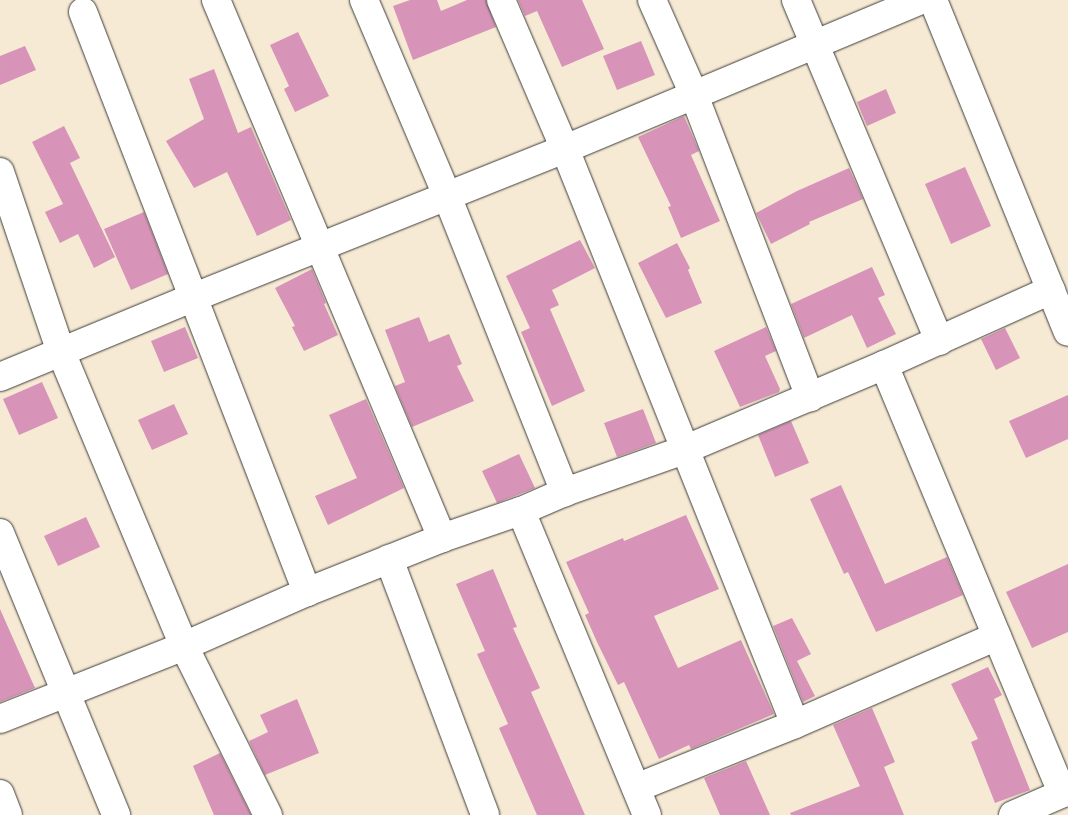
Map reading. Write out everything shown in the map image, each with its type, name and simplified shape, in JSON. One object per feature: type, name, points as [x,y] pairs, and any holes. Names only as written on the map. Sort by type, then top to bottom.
[{"type":"street","points":[[216,0],[442,538]]},
{"type":"street","points":[[364,0],[447,196],[566,492]]},
{"type":"street","points":[[501,0],[565,149],[795,724]]},
{"type":"street","points":[[652,0],[694,94],[810,397]]},
{"type":"street","points":[[796,0],[939,341]]},
{"type":"street","points":[[0,377],[320,246],[565,149],[815,43],[922,0]]},
{"type":"street","points":[[933,0],[1068,332]]},
{"type":"street","points":[[83,12],[307,592]]},
{"type":"street","points":[[0,172],[61,352],[184,646],[268,815]]},
{"type":"street","points":[[0,719],[184,646],[307,592],[442,538],[521,511],[566,492],[684,450],[884,365],[1051,290]]},
{"type":"street","points":[[884,365],[997,636],[1065,792],[1013,815]]},
{"type":"street","points":[[521,511],[647,815]]},
{"type":"street","points":[[0,533],[116,815]]},
{"type":"street","points":[[389,559],[485,815]]},
{"type":"street","points":[[636,788],[795,724],[997,636]]},
{"type":"street","points":[[0,794],[8,815]]},
{"type":"building","points":[[410,0],[437,0],[441,11],[467,0],[486,0],[496,27],[413,60],[393,6]]},
{"type":"building","points":[[518,0],[582,0],[604,49],[562,67],[537,11],[525,16]]},
{"type":"building","points":[[298,32],[329,96],[295,112],[284,89],[289,86],[270,45]]},
{"type":"building","points":[[641,41],[655,75],[617,90],[603,56]]},
{"type":"building","points":[[25,46],[36,70],[0,85],[0,56]]},
{"type":"building","points":[[214,69],[238,133],[251,127],[291,220],[257,236],[227,172],[194,188],[166,141],[204,119],[189,79]]},
{"type":"building","points":[[886,89],[896,113],[867,126],[857,102]]},
{"type":"building","points":[[684,116],[699,151],[691,155],[720,221],[681,238],[668,207],[671,206],[638,137]]},
{"type":"building","points":[[64,126],[80,158],[70,163],[115,257],[94,268],[78,234],[60,243],[45,212],[63,204],[32,142]]},
{"type":"building","points":[[965,167],[991,226],[951,244],[925,184]]},
{"type":"building","points":[[849,168],[863,199],[809,222],[810,224],[771,244],[756,213],[797,191]]},
{"type":"building","points":[[144,212],[168,274],[131,290],[104,229]]},
{"type":"building","points":[[580,240],[595,268],[552,290],[559,305],[550,309],[585,391],[552,406],[521,332],[530,328],[506,276]]},
{"type":"building","points":[[677,243],[690,268],[688,270],[702,303],[666,318],[638,263]]},
{"type":"building","points":[[872,267],[885,295],[878,298],[896,334],[867,348],[852,315],[804,338],[791,304]]},
{"type":"building","points":[[312,269],[326,303],[324,304],[338,335],[304,351],[292,327],[295,326],[275,288]]},
{"type":"building","points":[[419,317],[429,342],[449,334],[462,364],[457,366],[474,401],[412,427],[395,386],[405,382],[385,330]]},
{"type":"building","points":[[185,327],[198,358],[164,372],[151,341]]},
{"type":"building","points":[[766,327],[776,351],[765,356],[780,389],[779,392],[740,407],[714,351]]},
{"type":"building","points":[[1005,328],[1020,358],[996,370],[981,339]]},
{"type":"building","points":[[42,382],[58,418],[19,435],[3,399]]},
{"type":"building","points":[[1068,395],[1068,439],[1026,458],[1009,421]]},
{"type":"building","points":[[366,399],[404,488],[328,525],[315,496],[357,478],[329,415]]},
{"type":"building","points":[[174,404],[188,434],[152,450],[138,420]]},
{"type":"building","points":[[643,409],[656,443],[617,457],[604,423]]},
{"type":"building","points":[[791,421],[809,463],[775,477],[758,435]]},
{"type":"building","points":[[519,454],[535,488],[497,503],[482,471]]},
{"type":"building","points":[[841,485],[885,584],[947,557],[963,595],[876,632],[848,572],[844,574],[810,499]]},
{"type":"building","points":[[686,515],[719,589],[654,616],[678,668],[741,640],[774,714],[691,749],[689,745],[659,759],[624,682],[618,685],[597,642],[585,615],[589,613],[566,562],[623,538],[624,541]]},
{"type":"building","points":[[86,517],[100,547],[58,566],[44,536]]},
{"type":"building","points":[[1068,564],[1068,632],[1032,648],[1006,592]]},
{"type":"building","points":[[493,569],[517,627],[513,628],[540,688],[531,692],[585,815],[537,815],[499,728],[508,724],[477,654],[485,651],[456,584]]},
{"type":"building","points":[[0,609],[35,688],[0,702]]},
{"type":"building","points":[[792,618],[811,654],[797,661],[815,696],[803,702],[773,626]]},
{"type":"building","points":[[988,667],[1002,695],[994,699],[1030,790],[995,803],[971,742],[978,739],[951,684]]},
{"type":"building","points":[[297,699],[319,753],[265,775],[249,741],[268,732],[260,715]]},
{"type":"building","points":[[872,708],[895,762],[884,767],[904,815],[791,815],[790,813],[860,786],[833,725]]},
{"type":"building","points":[[220,753],[251,815],[214,815],[193,766]]},
{"type":"building","points":[[746,761],[770,815],[720,815],[704,778]]}]
